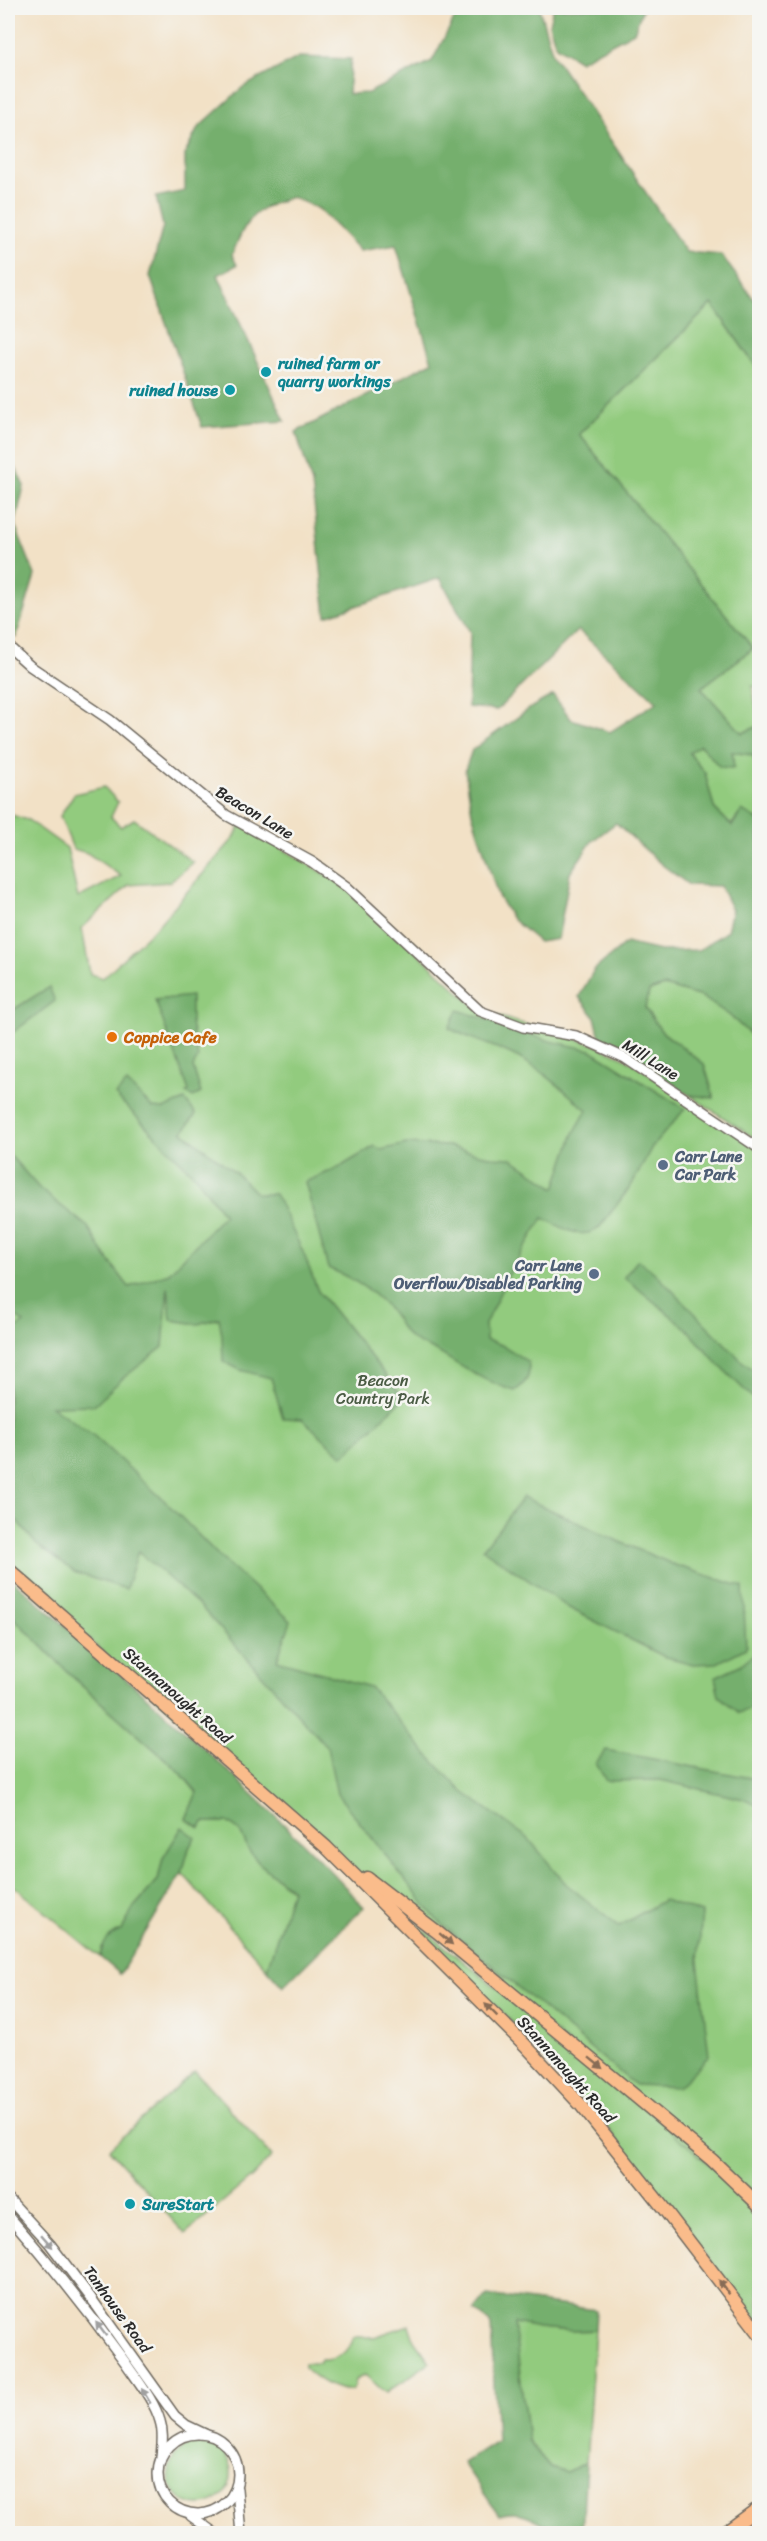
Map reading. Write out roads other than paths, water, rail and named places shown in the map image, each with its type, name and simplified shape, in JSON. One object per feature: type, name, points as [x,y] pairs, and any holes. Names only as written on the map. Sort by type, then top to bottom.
[{"type":"main road","name":"Stannanought Road","points":[[8,1569],[326,1847],[525,2045],[581,2105],[759,2334]]},
{"type":"main road","name":"Stannanought Road","points":[[326,1847],[436,1930],[712,2160],[759,2206]]},
{"type":"main road","points":[[723,2534],[759,2506]]},
{"type":"main road","points":[[745,2534],[759,2523]]},
{"type":"street","name":"Beacon Lane","points":[[8,646],[30,666],[110,720],[226,815],[312,862],[347,887],[480,1011]]},
{"type":"street","name":"Mill Lane","points":[[480,1011],[524,1027],[576,1036],[625,1058],[759,1149]]},
{"type":"street","name":"Tanhouse Road","points":[[8,2198],[50,2244],[175,2416],[186,2425],[205,2434]]},
{"type":"street","name":"Tanhouse Road","points":[[8,2215],[59,2275],[134,2376],[161,2424],[163,2441],[161,2457]]},
{"type":"street","points":[[216,2534],[167,2501],[160,2490],[157,2478],[161,2457],[174,2441],[194,2434],[205,2434],[225,2444],[233,2454],[237,2466],[241,2534]]},
{"type":"street","points":[[186,2513],[199,2515],[211,2512],[226,2502],[237,2486]]},
{"type":"place","name":"ruined farm or quarry workings","points":[[266,372]]},
{"type":"place","name":"ruined house","points":[[230,390]]},
{"type":"place","name":"Coppice Cafe","points":[[112,1037]]},
{"type":"place","name":"Carr Lane Car Park","points":[[663,1165]]},
{"type":"place","name":"Carr Lane Overflow/Disabled Parking","points":[[594,1274]]},
{"type":"place","name":"SureStart","points":[[130,2204]]},
{"type":"park label","name":"Beacon Country Park","points":[[383,1389]]}]
